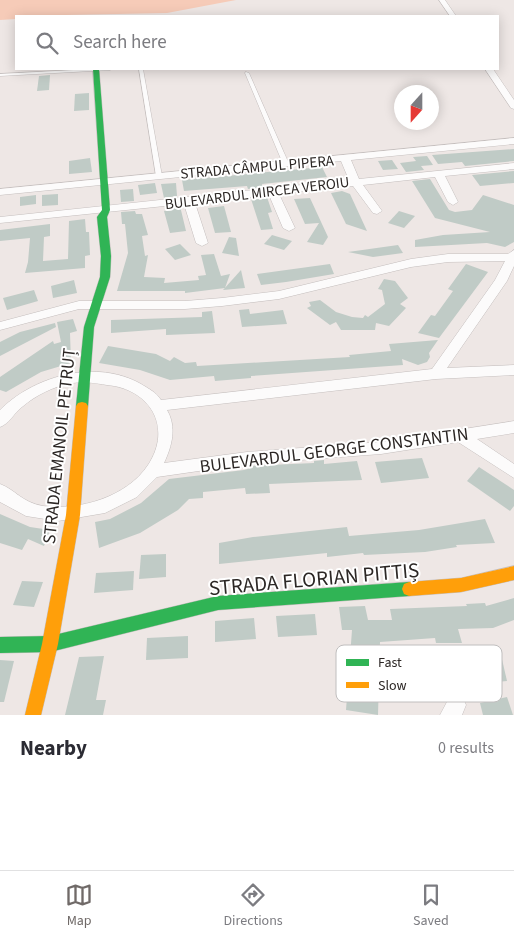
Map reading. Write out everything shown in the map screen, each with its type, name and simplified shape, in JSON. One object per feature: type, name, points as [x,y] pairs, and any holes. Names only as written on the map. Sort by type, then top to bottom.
[{"type":"street","points":[[442,0],[452,15]]},
{"type":"street","name":"STRADA EMANOIL PETRUȚ","points":[[33,715],[50,644],[73,514],[89,327],[94,306],[105,277],[106,256],[102,217],[106,210],[102,182],[96,70]]},
{"type":"street","points":[[489,70],[514,106]]},
{"type":"street","name":"STRADA CÂMPUL PIPERA","points":[[0,192],[514,142]]},
{"type":"street","points":[[345,158],[355,182],[377,211]]},
{"type":"street","name":"BULEVARDUL MIRCEA VEROIU","points":[[0,220],[514,166]]},
{"type":"street","points":[[438,173],[453,202]]},
{"type":"street","points":[[273,192],[289,228]]},
{"type":"street","points":[[189,201],[202,243]]},
{"type":"street","points":[[0,326],[66,307],[185,305],[241,300],[279,295],[411,263],[448,258],[512,257],[501,281],[436,374]]},
{"type":"street","points":[[158,406],[436,374],[514,370]]},
{"type":"street","points":[[0,491],[4,496],[23,508],[47,514],[73,514],[112,504],[143,484],[154,471],[166,448],[167,426],[158,406],[145,392],[127,383],[106,378],[84,377],[61,381],[38,389],[18,402],[1,418]]},
{"type":"street","name":"BULEVARDUL GEORGE CONSTANTIN","points":[[154,471],[247,458],[381,448],[514,427]]},
{"type":"street","points":[[461,436],[514,472]]},
{"type":"street","name":"STRADA FLORIAN PITTIȘ","points":[[0,645],[50,644],[218,603],[461,585],[514,573]]},
{"type":"lane","points":[[0,75],[80,70]]},
{"type":"lane","points":[[141,70],[159,176]]},
{"type":"lane","points":[[247,72],[286,164]]},
{"type":"shaded area","points":[[0,0],[236,0],[167,13],[15,15],[15,19],[0,20]]},
{"type":"building","points":[[50,75],[49,90],[37,91],[39,76]]},
{"type":"building","points":[[89,93],[89,110],[74,111],[75,94]]},
{"type":"building","points":[[514,149],[514,161],[465,166],[462,162],[438,164],[432,155]]},
{"type":"building","points":[[427,156],[433,165],[421,166],[424,170],[406,172],[400,163],[416,161],[413,157]]},
{"type":"building","points":[[90,158],[92,172],[69,174],[69,161]]},
{"type":"building","points":[[392,160],[398,169],[383,170],[378,161]]},
{"type":"building","points":[[322,167],[327,177],[262,184],[263,187],[248,189],[247,186],[184,191],[182,180]]},
{"type":"building","points":[[514,171],[514,183],[480,186],[472,175]]},
{"type":"building","points":[[430,179],[449,210],[455,212],[472,210],[483,195],[514,205],[514,242],[505,247],[487,243],[415,247],[415,240],[443,235],[490,232],[435,218],[412,181]]},
{"type":"building","points":[[155,183],[157,193],[140,195],[138,185]]},
{"type":"building","points":[[176,183],[177,196],[164,198],[161,184]]},
{"type":"building","points":[[133,189],[134,201],[121,202],[120,190]]},
{"type":"building","points":[[342,191],[350,194],[367,231],[346,224],[331,193]]},
{"type":"building","points":[[58,194],[58,205],[42,206],[42,195]]},
{"type":"building","points":[[36,195],[36,204],[20,206],[20,197]]},
{"type":"building","points":[[267,197],[272,212],[268,213],[273,229],[261,230],[251,199]]},
{"type":"building","points":[[310,198],[328,237],[323,245],[307,242],[319,223],[305,224],[294,199]]},
{"type":"building","points":[[180,206],[186,231],[170,233],[164,211],[167,210],[166,208]]},
{"type":"building","points":[[224,206],[231,232],[215,233],[208,208]]},
{"type":"building","points":[[135,211],[136,214],[142,214],[148,235],[142,236],[145,256],[148,255],[144,277],[165,278],[164,283],[199,280],[198,276],[206,275],[201,255],[214,254],[221,276],[230,274],[225,288],[185,293],[185,291],[117,291],[128,253],[125,224],[122,224],[121,212]]},
{"type":"building","points":[[399,211],[415,216],[404,228],[388,223]]},
{"type":"building","points":[[85,219],[86,232],[89,232],[90,255],[85,256],[85,268],[25,273],[30,238],[0,241],[0,230],[50,224],[50,236],[44,237],[43,261],[68,259],[69,221]]},
{"type":"building","points":[[272,235],[292,241],[284,250],[264,244]]},
{"type":"building","points":[[229,237],[236,238],[239,256],[222,253]]},
{"type":"building","points":[[180,244],[191,255],[175,260],[165,249]]},
{"type":"building","points":[[398,245],[403,253],[373,257],[348,252]]},
{"type":"building","points":[[330,264],[334,274],[286,282],[261,285],[257,274]]},
{"type":"building","points":[[466,264],[488,272],[439,338],[418,333],[431,315],[435,316],[453,291],[448,289]]},
{"type":"building","points":[[241,270],[245,288],[223,290]]},
{"type":"building","points":[[384,279],[395,281],[408,298],[400,304],[406,308],[389,326],[376,323],[375,330],[341,330],[336,322],[330,325],[307,308],[311,306],[309,302],[320,300],[336,312],[352,317],[363,318],[365,315],[368,317],[385,304],[382,290],[378,289]]},
{"type":"building","points":[[74,280],[77,293],[53,298],[51,286]]},
{"type":"building","points":[[34,290],[38,301],[7,310],[3,298]]},
{"type":"building","points":[[249,309],[250,314],[283,310],[287,324],[242,327],[239,310]]},
{"type":"building","points":[[212,311],[215,333],[166,335],[166,329],[111,333],[111,320],[202,317],[202,312]]},
{"type":"building","points":[[73,319],[77,331],[70,333],[71,363],[41,372],[6,392],[0,390],[0,377],[53,341],[54,344],[61,342],[57,322]]},
{"type":"building","points":[[55,323],[56,327],[0,356],[0,342],[20,332]]},
{"type":"building","points":[[438,340],[429,353],[430,357],[427,362],[418,365],[402,359],[403,365],[251,376],[251,378],[215,381],[214,376],[170,380],[140,370],[99,363],[108,346],[156,354],[170,361],[174,357],[185,363],[196,362],[197,366],[350,357],[349,355],[391,351],[389,344]]},
{"type":"building","points":[[422,458],[429,478],[381,483],[375,462]]},
{"type":"building","points":[[324,460],[324,464],[357,461],[362,480],[269,484],[270,493],[246,494],[245,488],[203,492],[203,498],[189,499],[178,510],[140,533],[99,548],[95,522],[110,519],[141,503],[169,479],[244,470],[251,468],[251,466],[314,463],[314,461]]},
{"type":"building","points":[[479,467],[514,490],[514,506],[510,511],[467,481]]},
{"type":"building","points":[[0,514],[30,527],[50,530],[44,546],[28,539],[22,550],[0,543]]},
{"type":"building","points":[[485,519],[495,543],[456,545],[457,547],[425,552],[364,555],[363,553],[327,557],[327,553],[219,564],[219,543],[253,537],[347,527],[349,536],[419,530]]},
{"type":"building","points":[[166,554],[166,577],[139,579],[141,555]]},
{"type":"building","points":[[134,571],[133,590],[94,593],[96,573]]},
{"type":"building","points":[[22,581],[43,582],[34,607],[13,605]]},
{"type":"building","points":[[514,598],[514,620],[493,628],[458,629],[462,643],[436,643],[435,638],[380,642],[380,645],[351,645],[352,630],[342,630],[339,607],[365,606],[368,620],[392,620],[390,609],[467,606],[466,604],[485,603],[486,606]]},
{"type":"building","points":[[315,614],[317,635],[278,637],[276,616]]},
{"type":"building","points":[[254,618],[256,639],[215,642],[215,621]]},
{"type":"building","points":[[188,636],[188,658],[146,660],[147,638]]},
{"type":"building","points":[[104,656],[96,700],[106,700],[103,715],[65,715],[79,657]]},
{"type":"building","points":[[502,659],[507,681],[502,681]]},
{"type":"building","points":[[0,660],[14,661],[4,702],[0,702]]},
{"type":"building","points":[[507,697],[513,715],[483,715],[480,703],[502,702],[502,698]]},
{"type":"building","points":[[347,702],[378,702],[378,715],[346,710]]},
{"type":"traffic: fast","points":[[82,406],[89,327],[105,277],[106,256],[102,217],[106,210],[96,70]]},
{"type":"traffic: fast","points":[[0,645],[50,644],[218,603],[409,589]]},
{"type":"traffic: slow","points":[[33,715],[50,644],[73,515],[82,406]]},
{"type":"traffic: slow","points":[[409,589],[461,585],[514,573]]}]
